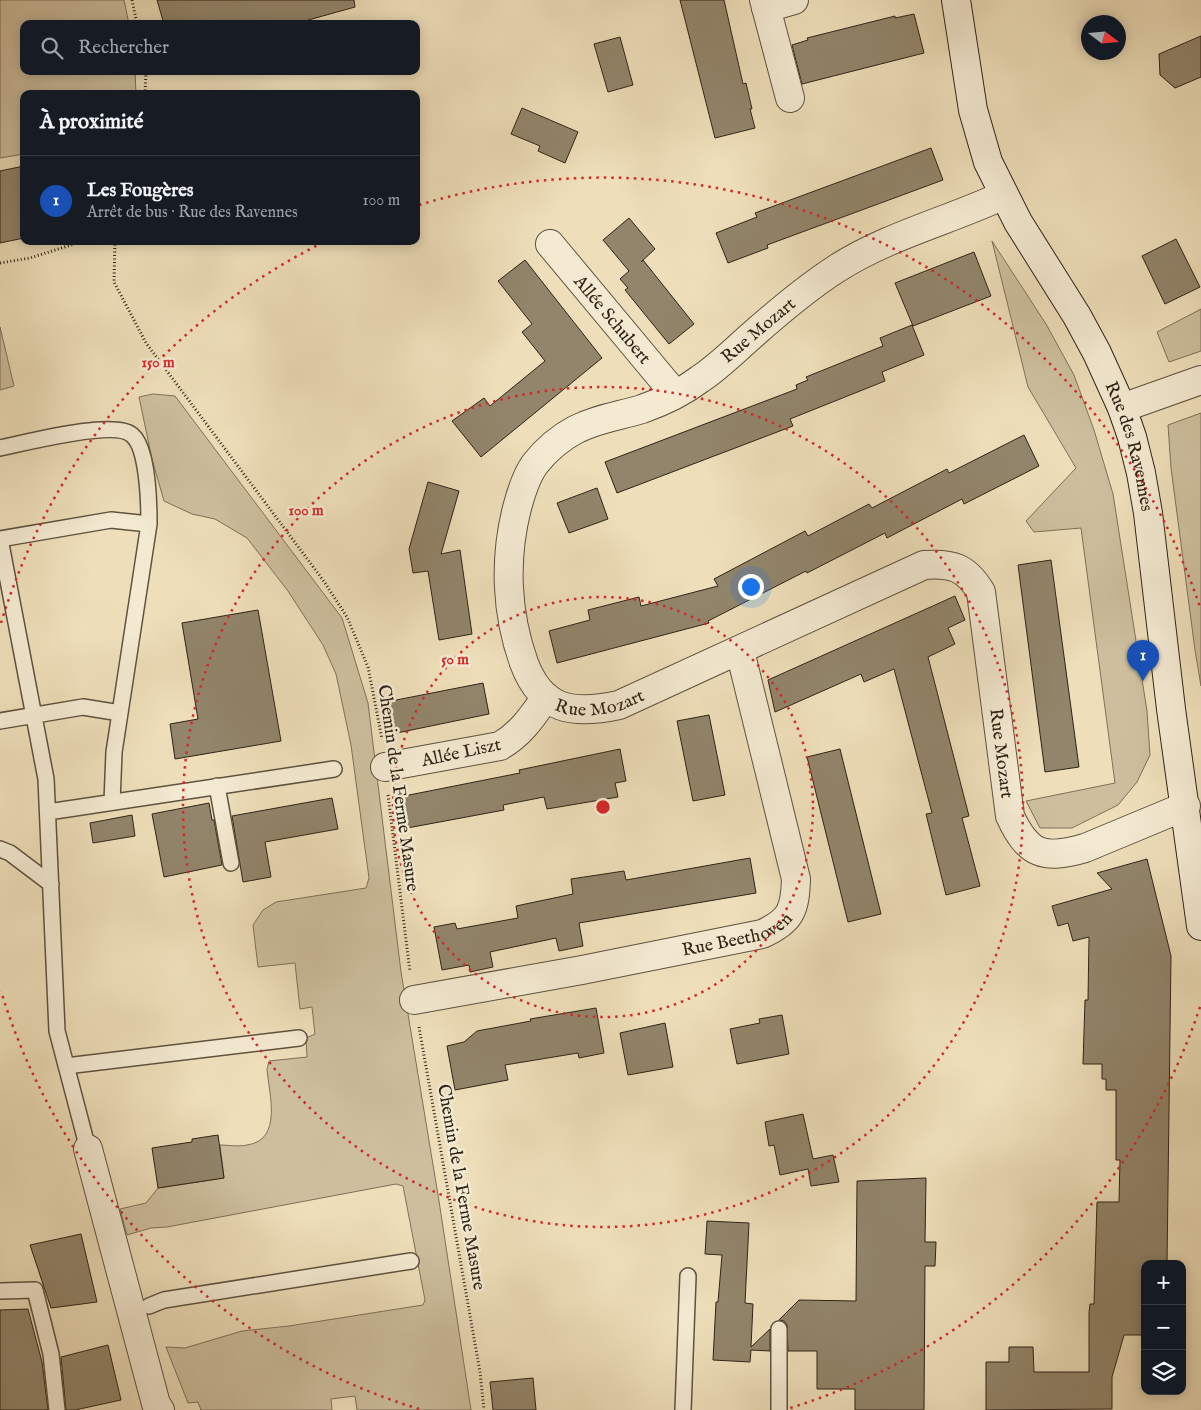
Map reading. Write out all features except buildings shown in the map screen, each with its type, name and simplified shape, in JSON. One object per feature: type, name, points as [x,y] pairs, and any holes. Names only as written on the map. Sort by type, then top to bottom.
[{"type":"street","points":[[790,98],[765,4],[794,0]]},
{"type":"street","name":"Rue des Ravennes","points":[[956,0],[973,110],[988,162],[1018,222],[1077,316],[1097,353],[1122,408],[1141,473],[1148,513],[1173,718],[1193,805],[1201,926]]},
{"type":"street","name":"Rue Mozart","points":[[1004,195],[861,254],[835,270],[769,320],[700,380],[675,394],[642,408],[592,422],[574,431],[552,446],[534,465],[521,493],[512,527],[508,561],[510,594],[513,624],[520,650],[530,678],[546,697],[559,706],[574,710],[594,711],[619,705],[924,565],[942,564],[960,568],[973,579],[981,592],[1010,816],[1018,834],[1032,848],[1049,855],[1068,853],[1193,805]]},
{"type":"street","name":"Allée Schubert","points":[[550,244],[675,394]]},
{"type":"street","points":[[1122,408],[1201,380]]},
{"type":"street","name":"Rue Beethoven","points":[[414,1000],[762,934],[777,927],[788,917],[795,899],[796,878],[740,651]]},
{"type":"street","name":"Allée Liszt","points":[[385,767],[500,746],[511,740],[525,728],[546,697]]},
{"type":"street","points":[[88,1149],[140,1308],[156,1404],[160,1410]]},
{"type":"lane","points":[[0,448],[100,429],[119,430],[132,434],[140,445],[149,493],[150,524],[114,752],[112,802]]},
{"type":"lane","points":[[88,1149],[57,1031],[46,779],[0,539],[111,520],[150,524]]},
{"type":"lane","points":[[0,722],[34,714],[83,707],[120,713]]},
{"type":"lane","points":[[48,812],[334,769]]},
{"type":"lane","points":[[217,786],[231,863]]},
{"type":"lane","points":[[0,849],[10,853],[51,884]]},
{"type":"lane","points":[[66,1066],[299,1038]]},
{"type":"lane","points":[[140,1308],[164,1300],[410,1261]]},
{"type":"lane","points":[[682,1410],[688,1276]]},
{"type":"lane","points":[[0,1291],[35,1290],[50,1354],[57,1410]]},
{"type":"lane","points":[[779,1329],[780,1410]]},
{"type":"path","points":[[132,0],[135,20]]},
{"type":"path","points":[[145,90],[146,75]]},
{"type":"path","points":[[0,263],[30,258],[71,245]]},
{"type":"path","name":"Chemin de la Ferme Masure","points":[[115,245],[114,282],[146,343],[323,580],[347,617],[368,667],[380,723],[414,1000],[480,1372],[484,1410]]},
{"type":"shaded area","points":[[0,0],[124,0],[128,20],[20,20],[20,75],[135,75],[136,90],[20,90],[20,155],[0,158]]},
{"type":"shaded area","points":[[992,241],[1046,324],[1074,375],[1094,430],[1113,494],[1147,711],[1150,755],[1137,782],[1118,805],[1072,828],[1040,828],[1026,801],[1115,783],[1081,528],[1034,532],[1026,521],[1076,468],[1028,387]]},
{"type":"shaded area","points":[[1201,309],[1201,351],[1169,362],[1157,332]]},
{"type":"shaded area","points":[[0,327],[14,386],[0,390]]},
{"type":"shaded area","points":[[153,394],[175,396],[342,618],[368,703],[401,972],[471,1410],[357,1410],[355,1396],[331,1399],[332,1410],[201,1410],[198,1402],[188,1403],[166,1347],[185,1348],[242,1331],[289,1326],[423,1305],[425,1300],[403,1186],[396,1184],[167,1227],[151,1228],[127,1235],[120,1209],[146,1203],[158,1188],[224,1178],[220,1145],[244,1146],[258,1141],[266,1135],[270,1125],[271,1103],[267,1069],[269,1061],[307,1057],[306,1038],[315,1034],[312,1007],[300,1009],[295,963],[258,967],[253,925],[263,910],[276,902],[366,888],[369,878],[351,745],[336,674],[323,645],[288,591],[247,538],[215,519],[192,514],[164,501],[152,459],[139,397]]},
{"type":"shaded area","points":[[1201,413],[1201,686],[1171,468],[1168,425]]},
{"type":"place","name":"Les Fougères","points":[[1143,681]]}]
